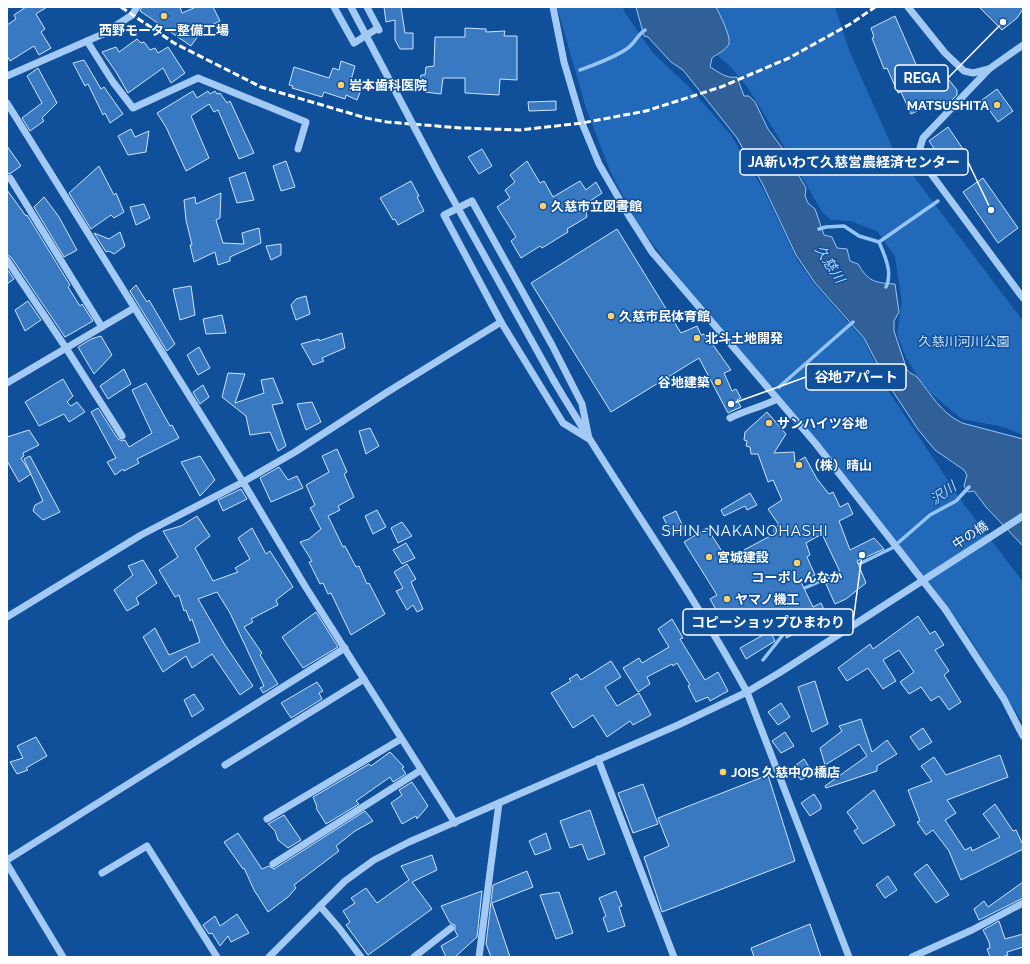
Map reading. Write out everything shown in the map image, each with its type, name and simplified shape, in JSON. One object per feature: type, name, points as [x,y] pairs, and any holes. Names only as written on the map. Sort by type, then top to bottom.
[{"type":"street","points":[[7,76],[88,41],[116,27],[132,15],[137,7]]},
{"type":"street","points":[[334,7],[354,43],[379,29],[367,7]]},
{"type":"street","points":[[351,7],[439,174],[554,381],[588,439],[726,655],[747,692],[849,957]]},
{"type":"street","points":[[554,7],[570,88],[582,123],[610,185],[652,252],[816,444],[945,608],[975,652],[1004,699],[1023,736]]},
{"type":"street","points":[[908,7],[945,53],[964,71],[973,73],[989,69]]},
{"type":"street","points":[[88,41],[113,82],[133,108],[198,78],[306,122],[298,149]]},
{"type":"street","points":[[1023,45],[989,69],[923,138],[920,148],[926,167],[1023,298]]},
{"type":"street","points":[[7,103],[243,482],[305,586],[455,823]]},
{"type":"street","points":[[10,178],[102,327]]},
{"type":"street","points":[[472,201],[545,332],[582,404],[588,439],[563,423],[501,322],[444,215],[472,201]]},
{"type":"street","points":[[7,260],[66,348],[122,436]]},
{"type":"street","points":[[7,383],[134,308]]},
{"type":"street","points":[[7,617],[141,535],[243,482],[294,452],[501,322]]},
{"type":"street","points":[[730,418],[747,409],[763,406],[777,399]]},
{"type":"street","name":"中の橋","points":[[269,957],[345,881],[374,860],[409,842],[678,725],[747,692],[779,674],[1023,516]]},
{"type":"street","points":[[7,860],[345,648]]},
{"type":"street","points":[[225,765],[364,679]]},
{"type":"street","points":[[267,819],[402,739]]},
{"type":"street","points":[[598,759],[674,957]]},
{"type":"street","points":[[273,864],[421,770]]},
{"type":"street","points":[[479,957],[499,803]]},
{"type":"street","points":[[102,872],[147,846],[217,957]]},
{"type":"street","points":[[7,864],[63,957]]},
{"type":"street","points":[[912,957],[972,930],[1023,903]]},
{"type":"street","points":[[320,906],[361,957]]},
{"type":"street","points":[[414,957],[451,928]]},
{"type":"green space","points":[[557,7],[623,7],[625,13],[653,53],[690,88],[731,135],[764,191],[797,260],[814,284],[864,340],[887,389],[963,503],[1023,582],[1023,723],[966,632],[924,575],[894,541],[685,286],[639,226],[611,173],[586,108]]},
{"type":"green space","name":"久慈川河川公園","points":[[716,7],[835,7],[849,50],[893,149],[1023,321],[1023,435],[1004,427],[962,419],[933,395],[919,379],[906,357],[897,334],[902,302],[895,256],[877,231],[850,221],[831,220],[822,212],[793,161],[748,88],[731,67],[717,55],[729,44]]},
{"type":"water","name":"久慈川","points":[[636,7],[716,7],[727,31],[729,44],[724,50],[712,58],[710,67],[726,76],[737,77],[744,96],[749,96],[755,102],[768,129],[783,149],[806,188],[805,196],[808,203],[815,209],[824,235],[832,237],[837,248],[847,249],[850,261],[858,264],[869,278],[877,282],[895,284],[899,312],[894,321],[894,331],[907,370],[917,377],[937,403],[954,419],[962,423],[1023,439],[1023,546],[986,507],[974,491],[968,492],[964,486],[967,475],[964,470],[935,450],[917,428],[888,384],[864,338],[815,283],[796,255],[762,183],[737,138],[683,70],[671,62],[648,37],[644,36]]},
{"type":"building","points":[[26,7],[47,7],[36,14],[45,29],[41,32],[51,48],[39,55],[34,46],[10,61],[7,56],[7,25],[16,19],[14,15]]},
{"type":"building","points":[[142,7],[180,7],[182,13],[196,7],[213,7],[220,21],[203,29],[191,46],[140,11]]},
{"type":"building","points":[[384,7],[401,7],[405,33],[413,33],[413,49],[400,49],[395,40],[395,20],[386,22]]},
{"type":"building","points":[[979,7],[1023,7],[1023,9],[1017,18],[1002,30]]},
{"type":"building","points":[[895,16],[925,85],[944,74],[957,90],[957,95],[950,102],[937,109],[934,103],[911,114],[901,92],[898,93],[887,68],[884,69],[872,38],[874,37],[871,28]]},
{"type":"building","points":[[465,28],[486,29],[486,32],[505,31],[504,36],[517,36],[517,80],[500,79],[499,95],[465,93],[465,78],[443,78],[441,94],[425,92],[420,86],[421,75],[425,75],[426,67],[434,66],[435,37],[465,37]]},
{"type":"building","points":[[137,39],[141,43],[144,42],[150,50],[155,48],[158,53],[168,47],[185,73],[171,83],[163,68],[128,93],[102,52],[116,47],[119,52]]},
{"type":"building","points":[[84,60],[101,89],[104,87],[123,114],[110,123],[105,113],[103,115],[88,84],[85,86],[73,63]]},
{"type":"building","points":[[341,61],[355,66],[351,80],[363,85],[357,100],[346,95],[345,99],[324,92],[322,97],[292,88],[293,86],[289,85],[294,67],[329,78],[333,68],[339,70]]},
{"type":"building","points":[[38,68],[57,103],[42,118],[44,121],[30,131],[22,118],[42,103],[27,76]]},
{"type":"building","name":"MATSUSHITA","points":[[997,89],[1013,111],[998,122],[982,100]]},
{"type":"building","points":[[193,91],[197,98],[208,91],[210,94],[215,91],[217,94],[220,93],[227,103],[230,101],[254,153],[239,159],[218,110],[214,112],[209,104],[191,116],[209,158],[186,171],[166,127],[157,113]]},
{"type":"building","points":[[556,101],[556,110],[529,111],[528,102]]},
{"type":"building","points":[[948,127],[967,155],[963,158],[967,165],[953,175],[929,141]]},
{"type":"building","points":[[131,129],[135,137],[149,131],[146,152],[128,155],[118,136]]},
{"type":"building","points":[[7,146],[21,166],[7,174]]},
{"type":"building","points":[[482,149],[492,166],[479,174],[468,157]]},
{"type":"building","points":[[286,161],[295,187],[281,191],[273,166]]},
{"type":"building","name":"久慈市立図書館","points":[[527,161],[540,183],[544,181],[553,197],[580,181],[586,190],[596,182],[602,193],[590,201],[586,211],[587,217],[567,229],[568,232],[542,248],[540,246],[521,258],[511,241],[516,237],[497,207],[510,198],[505,190],[515,182],[510,175]]},
{"type":"building","points":[[99,166],[114,195],[116,193],[124,212],[114,218],[111,215],[91,229],[69,193]]},
{"type":"building","points":[[245,172],[254,200],[237,203],[229,178]]},
{"type":"building","points":[[983,178],[1018,228],[998,243],[963,192]]},
{"type":"building","points":[[411,181],[419,196],[417,197],[424,211],[398,225],[395,219],[393,220],[380,198]]},
{"type":"building","points":[[7,190],[26,216],[27,215],[70,285],[68,287],[80,306],[82,304],[93,321],[65,337],[11,257],[7,255]]},
{"type":"building","points":[[221,193],[220,218],[216,220],[223,243],[244,244],[242,233],[259,228],[261,243],[230,257],[230,261],[218,265],[215,252],[194,262],[190,245],[192,245],[186,220],[184,200],[195,197],[196,204]]},
{"type":"building","points":[[44,197],[59,217],[77,250],[64,257],[34,207]]},
{"type":"building","points":[[144,204],[150,218],[136,225],[130,207]]},
{"type":"building","name":"久慈市民体育館","points":[[617,229],[681,333],[697,326],[701,335],[704,334],[708,344],[711,342],[731,370],[724,373],[732,391],[736,389],[741,398],[737,400],[741,407],[728,413],[699,358],[611,412],[531,283]]},
{"type":"building","points":[[120,232],[125,246],[114,254],[109,251],[106,252],[94,233],[109,239]]},
{"type":"building","points":[[281,244],[281,255],[271,260],[266,246]]},
{"type":"building","points":[[7,269],[14,279],[7,284]]},
{"type":"building","points":[[136,285],[147,302],[149,300],[175,344],[167,351],[130,291]]},
{"type":"building","points":[[191,286],[195,315],[180,320],[173,289]]},
{"type":"building","points":[[306,296],[310,314],[296,320],[291,305],[296,299]]},
{"type":"building","points":[[28,301],[41,320],[25,331],[15,310]]},
{"type":"building","points":[[222,315],[226,333],[206,334],[203,319]]},
{"type":"building","points":[[342,333],[345,348],[322,358],[324,361],[313,365],[301,344],[319,339],[319,341]]},
{"type":"building","points":[[101,336],[112,355],[94,374],[78,347],[91,339]]},
{"type":"building","points":[[199,347],[210,368],[198,375],[187,355]]},
{"type":"building","points":[[124,369],[131,384],[108,399],[100,386]]},
{"type":"building","points":[[228,373],[245,374],[235,403],[264,393],[261,380],[273,378],[283,403],[272,405],[286,446],[278,451],[270,432],[250,435],[246,416],[222,397]]},
{"type":"building","points":[[63,379],[73,396],[67,402],[71,406],[77,402],[85,412],[69,422],[64,414],[39,426],[25,402]]},
{"type":"building","points":[[146,383],[170,426],[172,425],[179,438],[137,459],[139,463],[124,471],[123,469],[115,475],[107,462],[116,458],[91,412],[98,408],[118,439],[122,441],[125,440],[129,447],[152,433],[132,390]]},
{"type":"building","points":[[203,385],[209,397],[200,404],[193,392]]},
{"type":"building","points":[[312,402],[321,422],[306,430],[297,404]]},
{"type":"building","points":[[767,412],[786,434],[774,453],[794,452],[795,463],[805,457],[817,479],[829,494],[833,492],[840,507],[848,503],[853,514],[839,521],[850,550],[874,538],[884,549],[857,561],[866,583],[846,599],[835,604],[826,584],[842,576],[822,534],[806,543],[810,555],[807,557],[815,575],[801,582],[813,607],[821,603],[828,618],[786,638],[791,610],[773,619],[769,611],[742,623],[743,625],[729,633],[710,599],[717,595],[684,542],[707,528],[729,562],[746,552],[744,550],[774,534],[774,528],[779,525],[768,509],[782,500],[773,480],[768,482],[758,454],[751,454],[750,447],[746,446],[747,441],[744,440],[745,432]]},
{"type":"building","points":[[370,428],[379,446],[366,454],[359,431]]},
{"type":"building","points":[[29,430],[39,445],[23,453],[24,456],[21,458],[31,474],[19,482],[7,461],[7,437]]},
{"type":"building","points":[[337,449],[347,472],[344,474],[354,497],[338,506],[340,510],[328,516],[343,547],[345,546],[356,567],[359,566],[367,584],[369,583],[385,614],[351,635],[331,593],[328,594],[323,583],[320,584],[309,562],[312,561],[300,542],[309,539],[321,529],[310,508],[315,505],[306,485],[329,472],[322,456]]},
{"type":"building","points":[[30,456],[60,512],[43,520],[33,511],[35,505],[43,501],[24,459]]},
{"type":"building","points":[[200,456],[215,480],[200,496],[181,462]]},
{"type":"building","points":[[279,467],[288,480],[297,476],[303,488],[271,502],[260,478]]},
{"type":"building","points":[[241,489],[247,499],[223,511],[218,500]]},
{"type":"building","points":[[750,493],[757,505],[747,510],[745,506],[724,516],[721,510]]},
{"type":"building","points":[[377,510],[386,527],[373,534],[365,516]]},
{"type":"building","points":[[676,511],[684,529],[672,535],[663,517]]},
{"type":"building","points":[[197,516],[210,536],[195,548],[213,581],[238,572],[235,568],[250,559],[238,538],[252,528],[266,554],[270,551],[293,587],[276,600],[278,605],[251,619],[253,622],[244,627],[262,653],[260,655],[278,684],[263,693],[260,688],[264,686],[230,613],[217,592],[198,599],[225,645],[253,686],[240,695],[212,654],[192,668],[186,656],[163,672],[143,637],[155,628],[169,655],[200,642],[192,619],[190,621],[186,610],[184,611],[179,595],[175,597],[159,570],[178,557],[163,531],[181,526]]},
{"type":"building","points":[[402,522],[412,536],[398,543],[391,528]]},
{"type":"building","points":[[406,543],[415,558],[402,564],[393,550]]},
{"type":"building","points":[[143,560],[157,583],[136,598],[139,604],[127,611],[114,590],[133,575],[128,566]]},
{"type":"building","points":[[407,564],[416,579],[411,582],[423,609],[417,612],[413,605],[407,610],[396,591],[403,588],[394,572]]},
{"type":"building","points":[[316,612],[338,647],[303,668],[282,637]]},
{"type":"building","points":[[918,616],[930,634],[935,631],[944,645],[935,650],[949,671],[944,675],[961,702],[949,710],[939,696],[931,701],[921,687],[909,694],[900,682],[914,672],[899,650],[883,660],[896,681],[883,689],[868,668],[847,681],[838,668],[870,644],[873,649]]},
{"type":"building","points":[[672,619],[683,638],[680,639],[705,680],[718,672],[728,691],[710,701],[708,697],[696,702],[688,686],[690,685],[677,663],[673,666],[672,664],[647,677],[650,684],[638,692],[623,668],[639,658],[642,663],[669,647],[658,629]]},
{"type":"building","points":[[770,631],[775,641],[746,659],[740,648]]},
{"type":"building","points":[[611,661],[621,677],[605,687],[617,706],[639,693],[651,715],[633,725],[630,721],[607,737],[593,715],[573,728],[551,693],[571,681],[569,679],[577,674],[581,680]]},
{"type":"building","points":[[815,681],[828,724],[812,732],[798,687]]},
{"type":"building","points":[[317,682],[323,691],[319,693],[322,699],[291,718],[281,703]]},
{"type":"building","points":[[194,694],[204,709],[192,717],[184,700]]},
{"type":"building","points":[[781,703],[790,717],[778,725],[768,712]]},
{"type":"building","points":[[861,719],[872,752],[887,740],[897,754],[877,766],[877,771],[826,788],[825,786],[867,756],[859,744],[825,765],[820,748],[842,731],[839,726]]},
{"type":"building","points":[[923,728],[932,742],[919,750],[910,737]]},
{"type":"building","points":[[785,732],[794,746],[781,753],[772,741]]},
{"type":"building","points":[[36,737],[47,756],[26,768],[28,770],[17,774],[10,762],[23,758],[17,746]]},
{"type":"building","points":[[390,752],[404,767],[402,768],[406,774],[393,782],[390,777],[356,801],[359,804],[326,824],[316,808],[317,807],[313,797],[369,764],[371,766]]},
{"type":"building","points":[[1000,755],[1008,777],[947,800],[956,813],[945,820],[965,850],[971,847],[972,851],[1000,837],[983,814],[995,804],[1013,831],[1016,830],[1023,845],[1023,849],[961,880],[949,851],[933,830],[926,835],[917,822],[920,821],[908,790],[932,781],[921,766],[934,757],[946,775]]},
{"type":"building","points":[[804,759],[813,773],[801,780],[792,768]]},
{"type":"building","points":[[768,775],[795,861],[662,912],[644,857],[669,846],[658,818]]},
{"type":"building","points":[[412,782],[428,806],[417,819],[416,816],[402,824],[391,803],[402,795],[399,790]]},
{"type":"building","points":[[643,784],[658,824],[633,833],[618,793]]},
{"type":"building","points":[[874,790],[895,825],[863,844],[854,831],[858,828],[847,812]]},
{"type":"building","points":[[814,794],[821,805],[821,809],[810,816],[801,803]]},
{"type":"building","points":[[590,810],[605,854],[588,860],[582,844],[570,848],[560,821]]},
{"type":"building","points":[[365,811],[373,821],[355,831],[336,846],[339,851],[294,885],[296,888],[288,897],[268,912],[254,890],[244,868],[243,869],[224,842],[238,833],[262,869],[269,866],[274,869]]},
{"type":"building","points":[[284,815],[301,840],[288,848],[278,840],[275,831],[268,824]]},
{"type":"building","points":[[546,833],[551,849],[535,855],[529,841]]},
{"type":"building","points":[[432,855],[437,870],[412,882],[432,909],[368,955],[346,925],[350,922],[343,911],[355,903],[351,898],[366,888],[377,903],[409,880],[401,866]]},
{"type":"building","points":[[927,864],[949,895],[936,903],[914,874]]},
{"type":"building","points":[[527,871],[533,887],[492,903],[510,957],[491,957],[486,944],[493,885]]},
{"type":"building","points":[[888,876],[897,890],[885,898],[876,885]]},
{"type":"building","points":[[1023,882],[1023,898],[979,920],[974,909],[984,901],[988,907]]},
{"type":"building","points":[[482,891],[477,937],[455,957],[446,957],[441,946],[458,936],[455,931],[455,925],[450,923],[441,906]]},
{"type":"building","points":[[616,891],[622,906],[619,907],[625,926],[608,932],[603,918],[606,916],[599,898]]},
{"type":"building","points":[[559,892],[573,933],[556,939],[540,895]]},
{"type":"building","points":[[237,914],[249,933],[231,942],[228,936],[220,946],[212,933],[209,934],[203,925],[215,916],[220,926]]},
{"type":"building","points":[[999,921],[1005,939],[1023,934],[1023,947],[1007,952],[1008,955],[1002,957],[990,957],[987,949],[990,948],[989,942],[983,930]]},
{"type":"building","points":[[810,924],[821,957],[754,957],[751,948]]},
{"type":"waterway","points":[[580,70],[623,52],[645,30]]},
{"type":"waterway","points":[[819,229],[844,226],[859,236],[879,242],[938,201]]},
{"type":"waterway","points":[[879,242],[886,259],[889,276],[886,287]]},
{"type":"waterway","points":[[779,387],[853,322]]},
{"type":"waterway","name":"沢川","points":[[899,542],[930,515],[956,501],[969,487]]},
{"type":"waterway","name":"沢川","points":[[855,566],[892,548]]},
{"type":"waterway","name":"沢川","points":[[800,590],[844,571]]},
{"type":"waterway","name":"沢川","points":[[763,660],[782,636],[785,610]]},
{"type":"railway","points":[[121,7],[174,43],[261,87],[366,118],[387,122],[461,128],[520,130],[582,123],[646,111],[721,87],[789,58],[852,23],[875,7]]},
{"type":"place","name":"西野モーター整備工場","points":[[164,16]]},
{"type":"place","name":"REGA","points":[[1003,22]]},
{"type":"place","name":"岩本歯科医院","points":[[341,85]]},
{"type":"place","name":"MATSUSHITA","points":[[997,105]]},
{"type":"place","name":"久慈市立図書館","points":[[543,206]]},
{"type":"place","name":"JA新いわて久慈営農経済センター","points":[[991,210]]},
{"type":"place","name":"久慈市民体育館","points":[[611,316]]},
{"type":"place","name":"北斗土地開発","points":[[697,338]]},
{"type":"place","name":"谷地建築","points":[[718,382]]},
{"type":"place","name":"谷地アパート","points":[[731,404]]},
{"type":"place","name":"サンハイツ谷地","points":[[769,423]]},
{"type":"place","name":"（株）晴山","points":[[799,465]]},
{"type":"place","name":"コピーショップひまわり","points":[[862,555]]},
{"type":"place","name":"宮城建設","points":[[709,557]]},
{"type":"place","name":"コーポしんなか","points":[[797,563]]},
{"type":"place","name":"ヤマノ機工","points":[[727,599]]},
{"type":"place","name":"JOIS 久慈中の橋店","points":[[723,772]]},
{"type":"district","name":"SHIN-NAKANOHASHI","points":[[745,531]]}]
